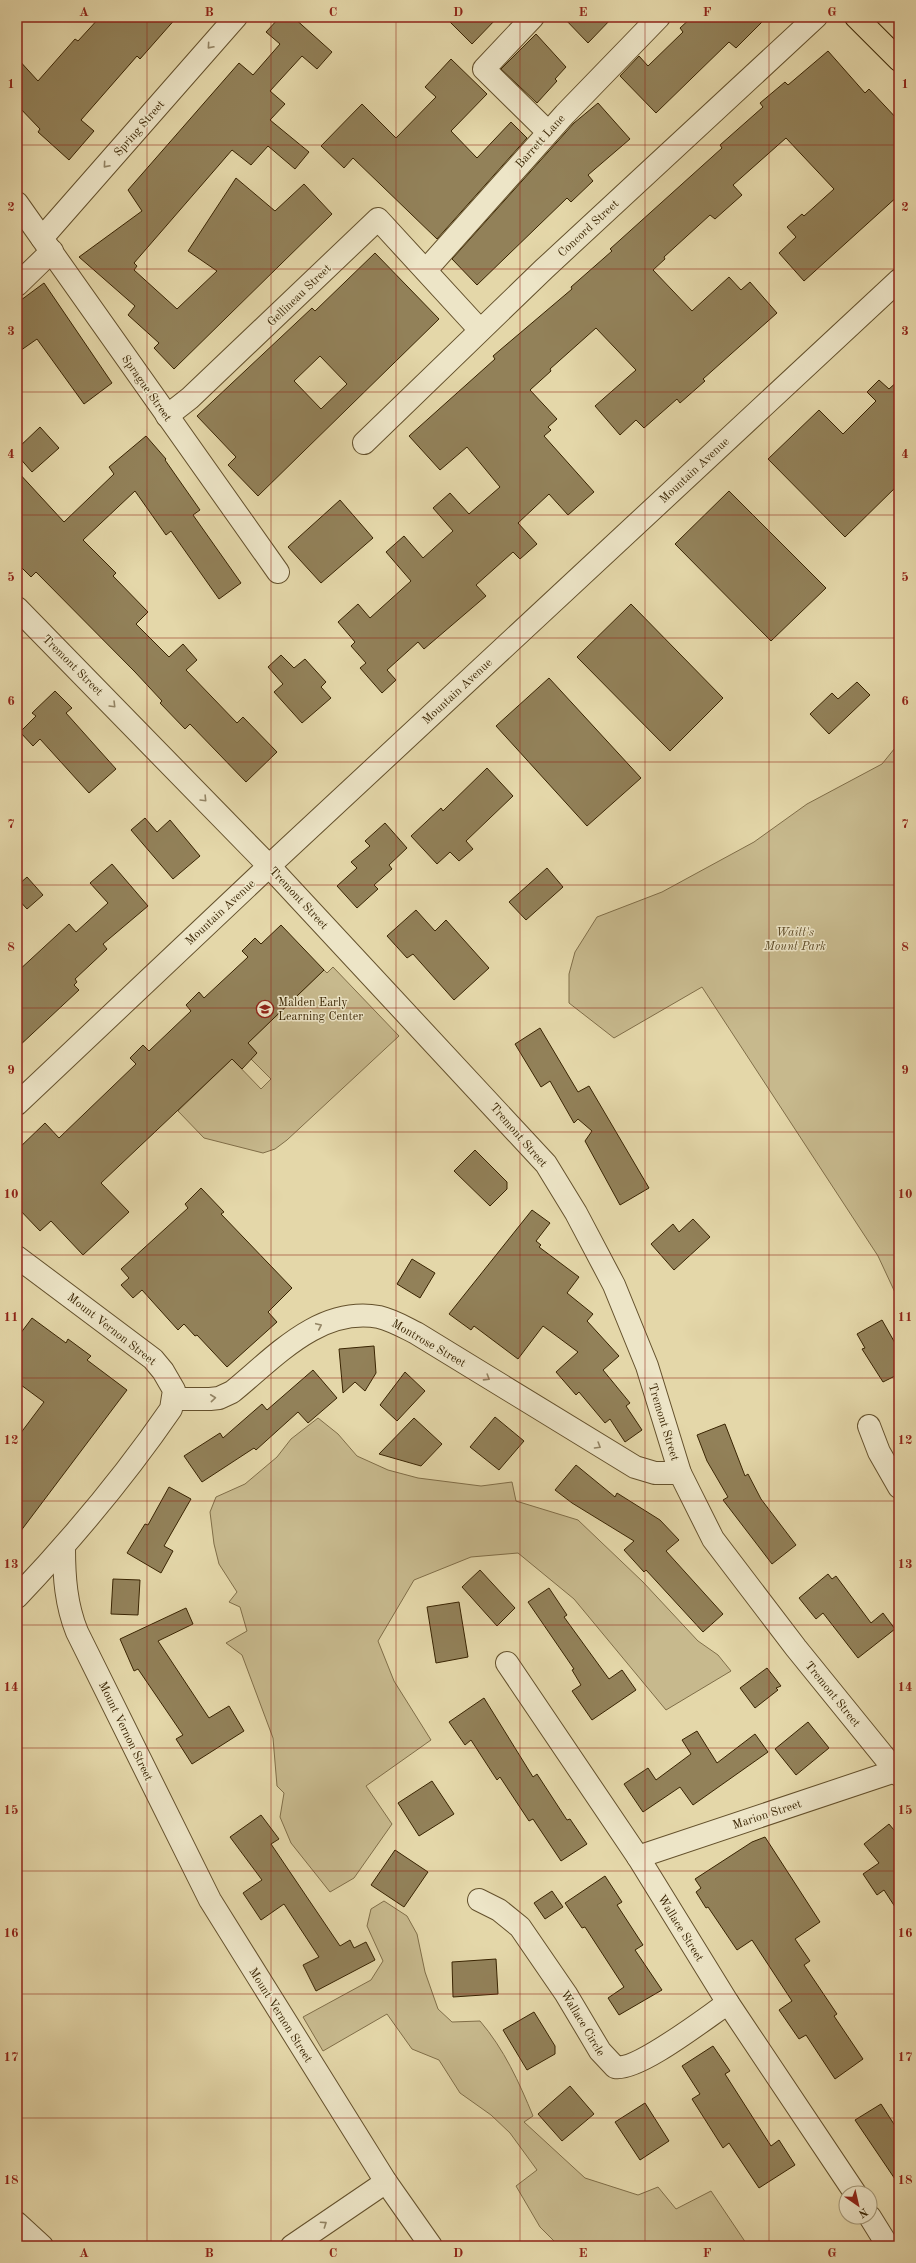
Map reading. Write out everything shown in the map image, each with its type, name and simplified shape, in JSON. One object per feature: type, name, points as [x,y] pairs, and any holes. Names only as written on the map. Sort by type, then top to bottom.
[{"type":"main road","points":[[856,17],[899,60]]},
{"type":"street","name":"Spring Street","points":[[17,285],[47,245],[236,17]]},
{"type":"street","points":[[533,17],[484,69],[548,132]]},
{"type":"street","name":"Barrett Lane","points":[[426,270],[548,132],[659,17]]},
{"type":"street","name":"Concord Street","points":[[364,443],[480,330],[710,114],[816,17]]},
{"type":"street","name":"Sprague Street","points":[[17,203],[278,572]]},
{"type":"street","name":"Gellineau Street","points":[[168,416],[190,398],[378,219],[426,270]]},
{"type":"street","points":[[426,270],[480,330]]},
{"type":"street","name":"Mountain Avenue","points":[[17,1104],[269,866],[899,280]]},
{"type":"street","name":"Tremont Street","points":[[19,615],[269,866],[546,1164],[576,1213],[614,1285],[647,1366],[680,1473],[713,1539],[746,1584],[897,1773]]},
{"type":"street","name":"Mount Vernon Street","points":[[17,1257],[153,1359],[171,1383],[174,1399]]},
{"type":"street","name":"Montrose Street","points":[[174,1399],[219,1398],[232,1392],[315,1327],[353,1316],[380,1317],[416,1333],[635,1467],[655,1473],[680,1473]]},
{"type":"street","points":[[17,1597],[64,1548],[119,1481],[171,1409],[174,1399]]},
{"type":"street","points":[[868,1426],[879,1452],[899,1487]]},
{"type":"street","name":"Mount Vernon Street","points":[[64,1548],[65,1586],[71,1617],[77,1632],[210,1900],[386,2182],[431,2246]]},
{"type":"street","name":"Wallace Street","points":[[507,1663],[638,1857],[728,2003],[850,2185]]},
{"type":"street","name":"Marion Street","points":[[638,1857],[897,1773]]},
{"type":"street","name":"Wallace Circle","points":[[479,1900],[499,1910],[520,1927],[566,1994],[600,2051],[615,2067],[624,2068],[641,2061],[728,2003]]},
{"type":"street","points":[[292,2246],[386,2182]]},
{"type":"street","points":[[17,2223],[42,2246]]},
{"type":"street","points":[[875,2225],[888,2246]]},
{"type":"green space","name":"Waitt's Mount Park","points":[[899,743],[899,1301],[878,1256],[702,987],[614,1038],[569,1003],[569,974],[575,952],[597,917],[662,892],[754,842],[807,804],[882,764]]},
{"type":"green space","points":[[333,967],[399,1036],[287,1140],[275,1149],[263,1153],[204,1138],[178,1111],[232,1059],[261,1089],[271,1079],[251,1059],[257,1053],[248,1043],[324,970],[327,973]]},
{"type":"green space","points":[[318,1418],[338,1434],[357,1456],[388,1470],[418,1478],[481,1486],[512,1482],[516,1501],[578,1520],[643,1582],[698,1641],[718,1655],[731,1671],[666,1710],[574,1599],[518,1553],[471,1557],[414,1580],[378,1641],[394,1681],[431,1740],[366,1786],[392,1824],[354,1878],[330,1892],[291,1843],[280,1817],[284,1793],[277,1786],[273,1738],[242,1655],[226,1643],[247,1631],[240,1607],[229,1602],[237,1592],[219,1564],[214,1544],[210,1512],[216,1497],[245,1484],[277,1457],[291,1439]]},
{"type":"green space","points":[[384,1901],[407,1916],[417,1934],[425,1972],[438,2009],[452,2022],[480,2021],[504,2054],[533,2116],[524,2122],[585,2178],[638,2195],[658,2187],[676,2209],[711,2191],[748,2246],[559,2246],[540,2227],[516,2186],[537,2170],[510,2133],[491,2115],[460,2093],[439,2060],[412,2049],[387,2014],[323,2051],[303,2017],[371,1980],[383,1961],[367,1926],[371,1909]]},
{"type":"building","points":[[100,17],[177,17],[140,59],[137,56],[81,120],[94,131],[69,160],[38,132],[40,129],[17,105],[17,58],[38,81],[75,39],[78,41]]},
{"type":"building","points":[[280,17],[293,17],[332,52],[317,69],[302,56],[270,91],[285,104],[270,120],[309,152],[295,169],[268,146],[251,165],[232,150],[134,263],[137,266],[134,270],[177,309],[217,271],[188,251],[236,178],[275,211],[304,184],[332,214],[174,369],[154,348],[159,343],[128,315],[135,306],[79,257],[142,211],[128,190],[239,63],[253,75],[280,44],[266,32]]},
{"type":"building","points":[[445,17],[498,17],[472,44]]},
{"type":"building","points":[[563,17],[613,17],[588,43]]},
{"type":"building","points":[[692,17],[767,17],[736,48],[729,42],[656,113],[620,76],[639,56],[648,66],[683,32],[680,28]]},
{"type":"building","points":[[536,34],[566,67],[555,79],[557,81],[537,103],[501,69]]},
{"type":"building","points":[[828,51],[865,93],[869,89],[899,121],[899,195],[804,281],[779,253],[796,237],[787,227],[802,214],[804,216],[834,189],[786,138],[733,185],[742,195],[715,219],[710,215],[664,257],[665,259],[653,270],[692,311],[729,277],[741,290],[750,282],[777,313],[703,379],[705,381],[680,403],[677,399],[644,428],[636,420],[620,435],[595,406],[636,370],[596,328],[550,369],[551,371],[530,390],[557,419],[548,427],[551,430],[544,436],[594,492],[568,515],[549,494],[518,523],[537,544],[520,559],[513,552],[476,585],[486,596],[424,649],[418,642],[387,670],[396,680],[382,693],[360,668],[366,663],[351,646],[355,642],[338,622],[358,604],[370,618],[411,581],[386,552],[404,536],[423,558],[453,531],[433,508],[450,493],[469,514],[500,487],[467,447],[440,470],[409,436],[495,359],[493,356],[572,289],[571,287],[612,251],[610,249],[722,148],[720,145],[763,107],[760,103],[785,82],[788,85]]},
{"type":"building","points":[[451,59],[487,94],[451,131],[477,158],[511,122],[527,138],[437,239],[353,158],[344,168],[321,146],[362,104],[396,138],[436,97],[425,87]]},
{"type":"building","points":[[598,103],[630,139],[588,175],[593,181],[571,202],[567,198],[477,285],[452,259],[574,123]]},
{"type":"building","points":[[375,253],[439,319],[258,496],[228,465],[236,457],[197,416],[312,308],[315,311]],"holes":[[[320,356],[347,384],[321,409],[294,381]]]},
{"type":"building","points":[[44,283],[112,383],[84,404],[37,339],[17,353],[17,303]]},
{"type":"building","points":[[879,380],[889,389],[899,380],[899,484],[845,537],[768,459],[819,410],[843,434],[876,401],[867,392]]},
{"type":"building","points":[[40,427],[59,448],[32,472],[17,455],[17,449]]},
{"type":"building","points":[[146,436],[166,459],[165,460],[200,510],[193,515],[241,583],[219,599],[171,531],[166,535],[135,491],[83,540],[116,573],[113,576],[148,612],[136,624],[169,657],[183,644],[197,660],[186,670],[237,723],[243,717],[277,752],[246,782],[190,724],[185,729],[160,703],[162,701],[135,672],[36,572],[31,577],[17,563],[17,471],[64,522],[114,474],[109,467]]},
{"type":"building","points":[[729,491],[826,588],[771,641],[675,544]]},
{"type":"building","points":[[340,500],[373,538],[321,583],[288,547]]},
{"type":"building","points":[[631,604],[723,698],[670,751],[577,657]]},
{"type":"building","points":[[281,655],[294,668],[305,659],[326,682],[321,687],[331,698],[302,723],[274,692],[283,684],[268,667]]},
{"type":"building","points":[[549,678],[641,778],[587,826],[496,726]]},
{"type":"building","points":[[857,682],[870,695],[829,734],[810,714],[832,693],[838,699]]},
{"type":"building","points":[[55,691],[72,708],[66,713],[116,769],[89,793],[40,739],[33,746],[20,732],[36,716],[32,713]]},
{"type":"building","points":[[487,768],[513,796],[466,841],[473,849],[459,861],[450,852],[437,864],[411,836],[441,808],[443,811]]},
{"type":"building","points":[[145,818],[157,832],[170,820],[200,856],[173,879],[131,830]]},
{"type":"building","points":[[385,823],[407,848],[389,865],[392,869],[374,885],[378,889],[357,908],[337,886],[357,868],[351,862],[370,846],[365,841]]},
{"type":"building","points":[[112,864],[148,906],[103,944],[107,949],[75,979],[77,982],[74,985],[79,990],[17,1048],[17,972],[69,924],[76,932],[108,903],[90,883]]},
{"type":"building","points":[[547,868],[563,887],[526,920],[509,902]]},
{"type":"building","points":[[27,877],[43,895],[27,909],[17,898],[17,886]]},
{"type":"building","points":[[416,910],[435,931],[446,920],[489,968],[454,1000],[413,954],[407,958],[387,936]]},
{"type":"building","points":[[281,925],[324,970],[248,1043],[257,1053],[242,1069],[232,1059],[101,1183],[129,1212],[83,1255],[51,1221],[40,1231],[17,1207],[17,1150],[45,1123],[59,1138],[136,1064],[130,1058],[143,1045],[149,1051],[191,1011],[186,1005],[199,992],[204,998],[248,957],[242,951],[255,938],[261,944]]},
{"type":"building","points":[[540,1028],[578,1092],[589,1086],[649,1188],[620,1205],[585,1141],[592,1131],[578,1119],[574,1123],[550,1081],[541,1087],[515,1044]]},
{"type":"building","points":[[475,1150],[507,1182],[507,1189],[490,1206],[454,1171]]},
{"type":"building","points":[[201,1188],[224,1212],[221,1214],[292,1288],[268,1312],[277,1322],[227,1367],[197,1335],[195,1336],[184,1324],[178,1330],[142,1290],[133,1298],[121,1285],[129,1278],[121,1269],[188,1208],[185,1204]]},
{"type":"building","points":[[532,1210],[550,1223],[536,1241],[541,1245],[539,1247],[579,1277],[567,1293],[593,1314],[587,1321],[619,1356],[603,1370],[630,1403],[626,1406],[642,1430],[625,1442],[610,1419],[605,1423],[579,1392],[576,1395],[556,1372],[578,1352],[543,1326],[518,1359],[474,1326],[471,1330],[449,1314]]},
{"type":"building","points":[[693,1219],[710,1237],[674,1270],[651,1244],[673,1224],[679,1232]]},
{"type":"building","points":[[412,1259],[435,1273],[420,1298],[397,1284]]},
{"type":"building","points":[[32,1318],[66,1343],[68,1339],[91,1356],[87,1360],[127,1390],[17,1536],[17,1438],[44,1402],[17,1382],[17,1338]]},
{"type":"building","points":[[882,1320],[899,1350],[899,1374],[883,1382],[862,1349],[865,1348],[857,1334]]},
{"type":"building","points":[[374,1346],[376,1373],[365,1391],[355,1382],[343,1393],[339,1349]]},
{"type":"building","points":[[313,1370],[337,1398],[308,1423],[298,1412],[256,1450],[254,1448],[202,1482],[184,1456],[220,1433],[223,1438],[262,1404],[267,1410]]},
{"type":"building","points":[[405,1372],[425,1391],[397,1421],[380,1405]]},
{"type":"building","points":[[495,1417],[524,1441],[499,1470],[470,1447]]},
{"type":"building","points":[[414,1418],[442,1444],[421,1466],[379,1454]]},
{"type":"building","points":[[725,1424],[745,1476],[748,1474],[761,1499],[796,1545],[772,1564],[723,1500],[728,1497],[707,1461],[697,1435]]},
{"type":"building","points":[[576,1465],[615,1497],[617,1493],[660,1520],[679,1540],[666,1551],[723,1614],[703,1632],[646,1570],[644,1572],[624,1550],[634,1541],[572,1503],[555,1490]]},
{"type":"building","points":[[169,1487],[191,1499],[164,1546],[173,1551],[161,1573],[127,1553],[145,1524],[148,1525]]},
{"type":"building","points":[[480,1570],[515,1608],[497,1626],[462,1587]]},
{"type":"building","points":[[828,1574],[832,1579],[836,1576],[871,1623],[883,1613],[895,1629],[858,1658],[823,1613],[816,1619],[799,1598]]},
{"type":"building","points":[[113,1579],[140,1580],[138,1615],[111,1614]]},
{"type":"building","points":[[549,1588],[567,1615],[564,1617],[609,1679],[622,1670],[636,1690],[592,1720],[572,1691],[581,1685],[572,1670],[574,1669],[528,1602]]},
{"type":"building","points":[[459,1602],[468,1657],[436,1663],[427,1607]]},
{"type":"building","points":[[186,1608],[193,1624],[158,1641],[209,1718],[229,1706],[244,1731],[192,1764],[176,1739],[183,1735],[138,1669],[134,1671],[120,1639]]},
{"type":"building","points":[[767,1668],[781,1686],[776,1688],[778,1690],[755,1708],[740,1688]]},
{"type":"building","points":[[484,1698],[533,1777],[537,1774],[567,1820],[570,1819],[587,1844],[561,1861],[533,1819],[529,1821],[500,1777],[497,1780],[471,1740],[465,1745],[449,1722]]},
{"type":"building","points":[[808,1722],[829,1748],[796,1775],[775,1749]]},
{"type":"building","points":[[697,1731],[717,1763],[755,1734],[768,1752],[693,1805],[680,1787],[643,1812],[624,1784],[648,1768],[656,1780],[691,1754],[682,1740]]},
{"type":"building","points":[[432,1781],[454,1814],[419,1836],[398,1803]]},
{"type":"building","points":[[261,1815],[279,1839],[271,1844],[340,1946],[350,1940],[354,1948],[366,1942],[375,1960],[316,1991],[303,1965],[319,1957],[284,1904],[261,1920],[243,1893],[262,1880],[230,1837]]},
{"type":"building","points":[[889,1824],[899,1836],[899,1913],[884,1890],[877,1895],[863,1874],[879,1863],[864,1844]]},
{"type":"building","points":[[765,1837],[820,1922],[795,1939],[810,1961],[804,1965],[837,2014],[834,2016],[863,2059],[835,2079],[806,2035],[799,2039],[779,2010],[792,2001],[752,1940],[737,1950],[696,1892],[701,1888],[695,1879],[752,1842]]},
{"type":"building","points":[[395,1850],[428,1872],[404,1907],[371,1885]]},
{"type":"building","points":[[605,1876],[622,1902],[617,1905],[643,1945],[635,1950],[662,1990],[619,2015],[608,1998],[624,1987],[585,1927],[582,1928],[565,1903]]},
{"type":"building","points":[[552,1891],[563,1907],[545,1919],[534,1903]]},
{"type":"building","points":[[496,1959],[498,1994],[453,1997],[452,1962]]},
{"type":"building","points":[[534,2012],[555,2046],[555,2054],[527,2070],[503,2030]]},
{"type":"building","points":[[713,2046],[730,2071],[725,2074],[771,2146],[779,2140],[795,2165],[759,2188],[729,2143],[723,2148],[692,2099],[700,2094],[682,2066]]},
{"type":"building","points":[[570,2086],[594,2114],[562,2141],[538,2114]]},
{"type":"building","points":[[645,2103],[669,2141],[640,2160],[615,2122]]},
{"type":"building","points":[[881,2104],[899,2132],[899,2185],[855,2120]]},
{"type":"place","name":"Malden Early Learning Center","points":[[265,1009]]}]
